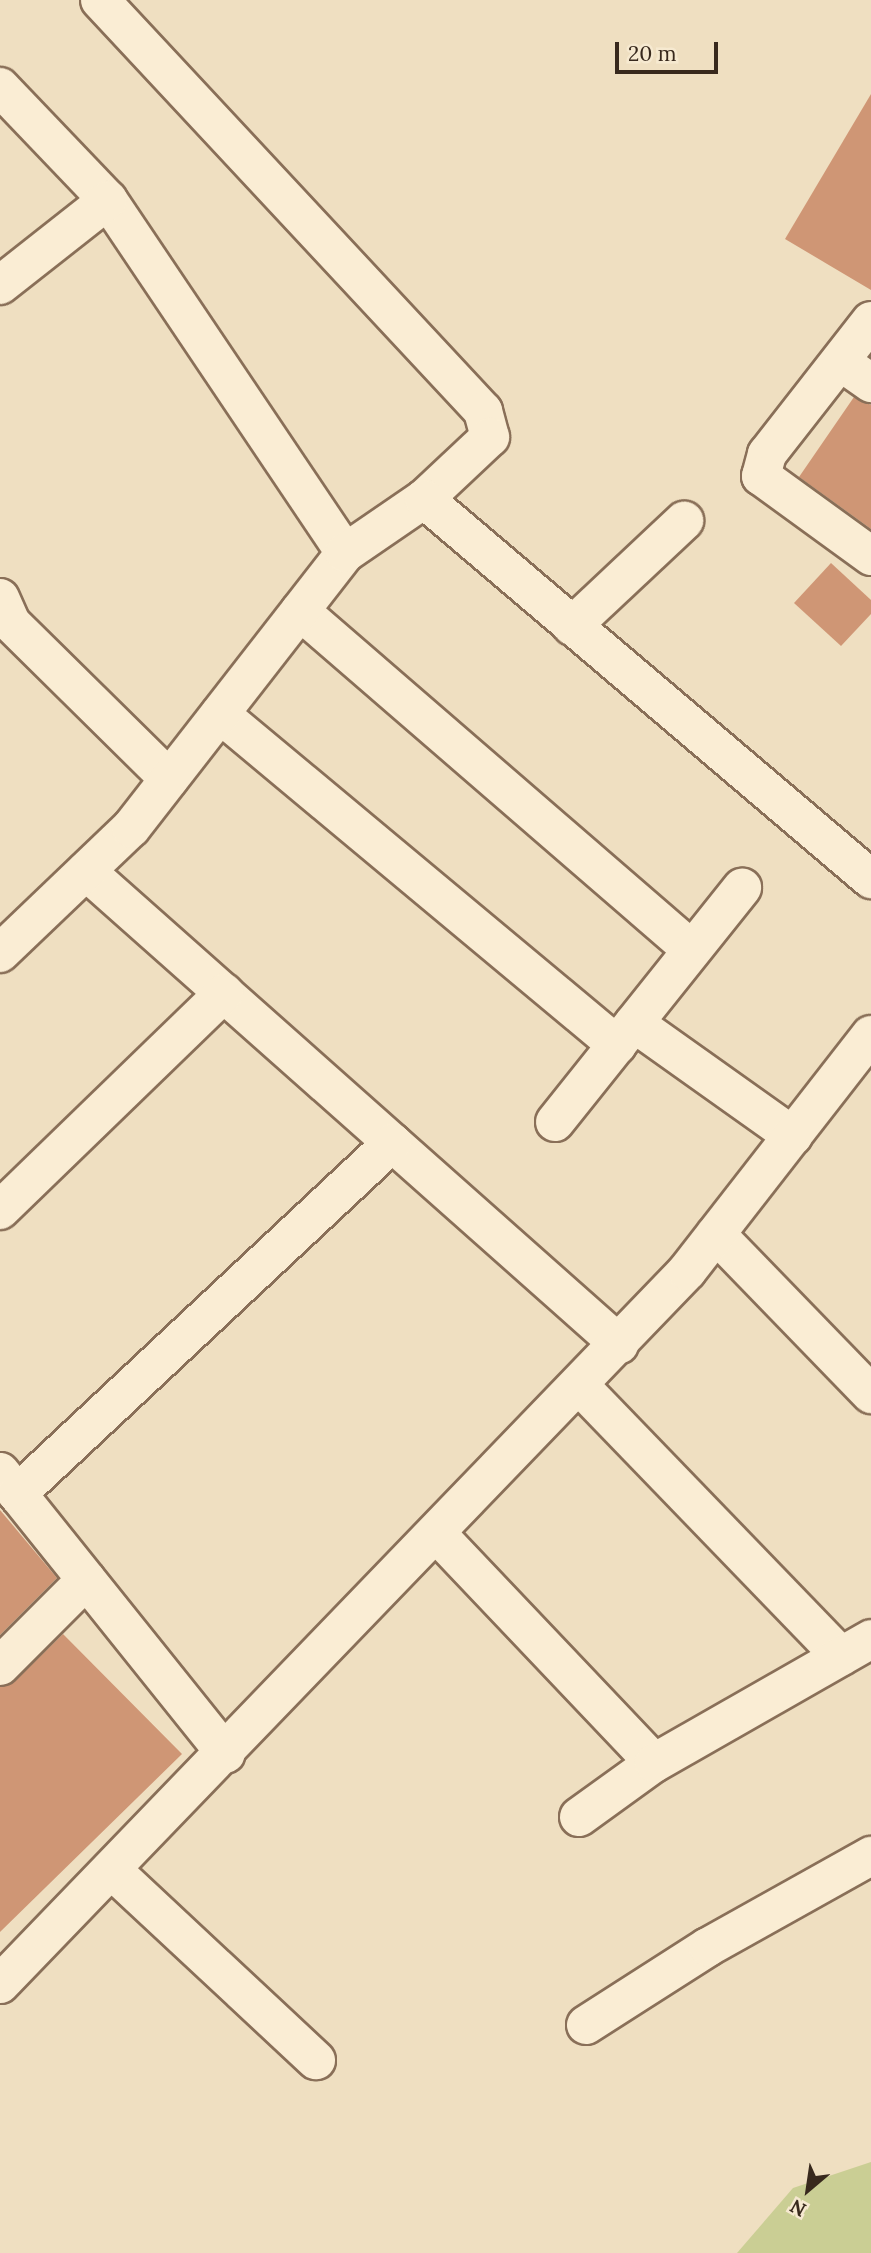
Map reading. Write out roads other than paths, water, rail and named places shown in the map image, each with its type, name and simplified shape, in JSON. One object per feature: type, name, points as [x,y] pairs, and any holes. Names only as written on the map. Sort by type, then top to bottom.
[{"type":"street","points":[[0,953],[131,828],[345,553],[424,499],[490,437],[484,411],[100,0]]},
{"type":"street","points":[[0,87],[108,200],[345,553]]},
{"type":"street","points":[[0,285],[108,200]]},
{"type":"street","points":[[871,321],[856,373],[767,454],[761,476],[871,556]]},
{"type":"street","points":[[424,499],[871,879]]},
{"type":"street","points":[[572,626],[684,521]]},
{"type":"street","points":[[0,598],[11,623],[169,779]]},
{"type":"street","points":[[300,611],[692,950]]},
{"type":"street","points":[[220,714],[625,1034],[793,1136]]},
{"type":"street","points":[[86,871],[618,1344]]},
{"type":"street","points":[[555,1122],[742,888]]},
{"type":"street","points":[[0,1210],[224,993]]},
{"type":"street","points":[[0,1984],[226,1754],[618,1344],[716,1234],[871,1035]]},
{"type":"street","points":[[226,1754],[8,1483],[393,1143]]},
{"type":"street","points":[[716,1234],[871,1394]]},
{"type":"street","points":[[579,1385],[860,1653],[654,1763],[579,1817]]},
{"type":"street","points":[[437,1534],[654,1763]]},
{"type":"street","points":[[0,1666],[86,1580]]},
{"type":"street","points":[[586,2025],[708,1947],[871,1856]]},
{"type":"street","points":[[112,1870],[316,2060]]}]
